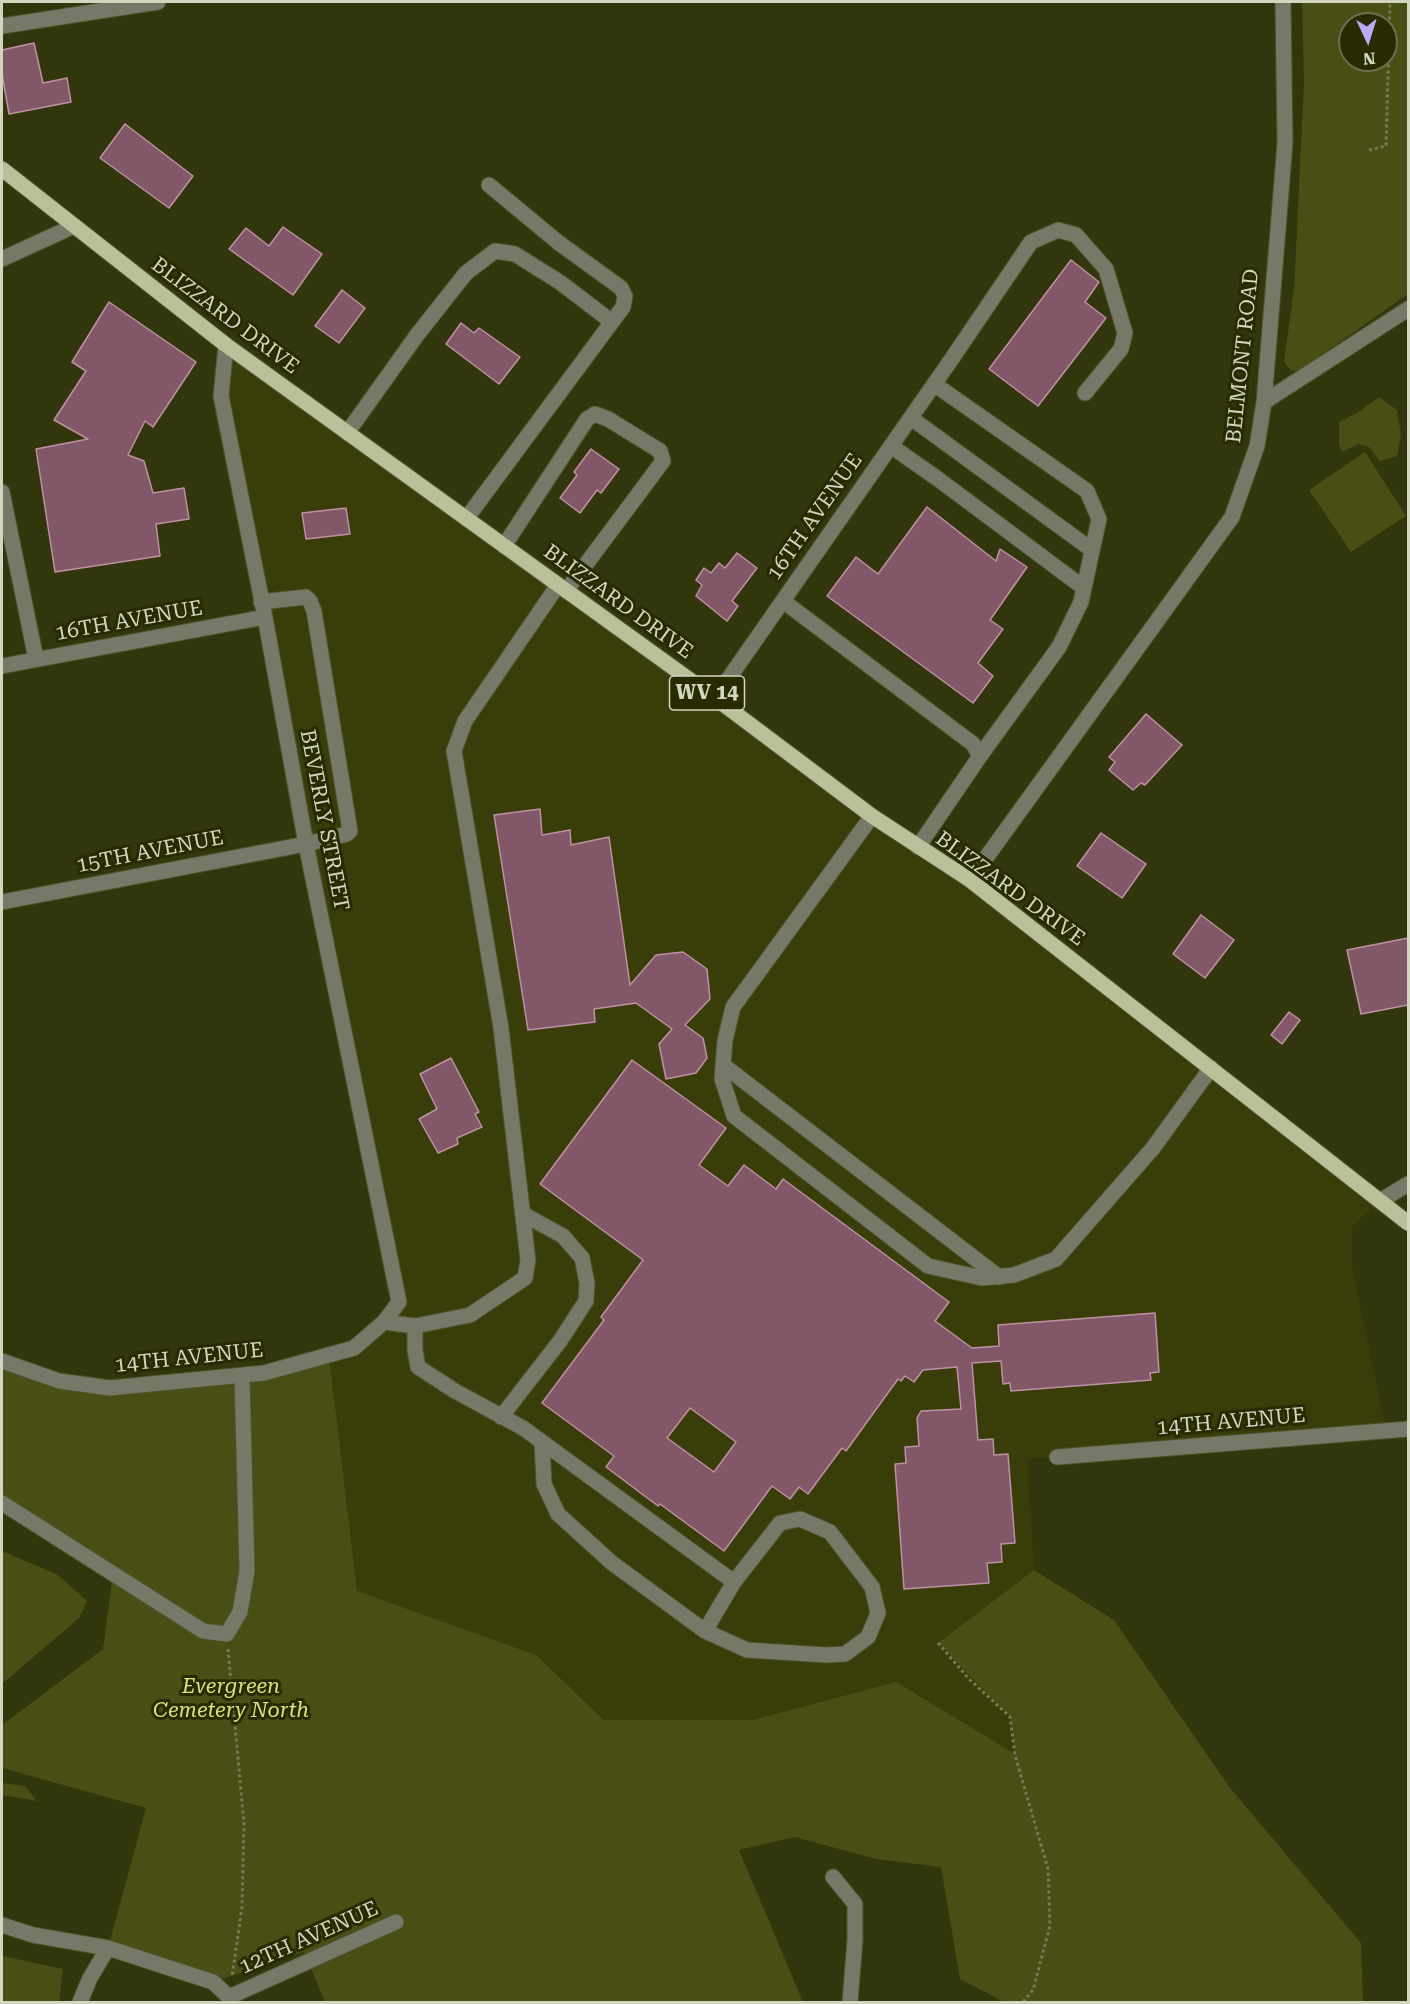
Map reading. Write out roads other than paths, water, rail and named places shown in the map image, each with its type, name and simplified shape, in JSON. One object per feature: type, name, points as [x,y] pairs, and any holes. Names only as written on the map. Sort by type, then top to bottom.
[{"type":"main road","name":"BLIZZARD DRIVE","points":[[2,169],[226,345],[715,698],[872,816],[970,880],[1408,1223]]},
{"type":"street","points":[[2,26],[158,2]]},
{"type":"street","name":"BELMONT ROAD","points":[[970,880],[1232,517],[1257,446],[1264,402],[1285,143],[1283,2]]},
{"type":"street","points":[[466,519],[623,307],[624,296],[621,288],[559,243],[489,185]]},
{"type":"street","points":[[2,259],[74,226]]},
{"type":"street","name":"16TH AVENUE","points":[[715,698],[911,418],[1030,242],[1058,230],[1076,235],[1106,269],[1125,333],[1121,349],[1085,393]]},
{"type":"street","points":[[347,433],[417,335],[465,273],[495,251],[515,254],[561,283],[612,322]]},
{"type":"street","points":[[1264,402],[1408,309]]},
{"type":"street","name":"BEVERLY STREET","points":[[226,345],[220,396],[265,617],[306,844],[399,1302]]},
{"type":"street","points":[[918,847],[1059,647],[1081,602],[1099,519],[1087,491],[934,384]]},
{"type":"street","points":[[384,1322],[415,1326],[470,1315],[525,1278],[528,1260],[501,1028],[454,751],[465,721],[562,588],[663,461],[660,451],[608,419],[595,414],[586,420],[504,546]]},
{"type":"street","points":[[911,418],[1092,550]]},
{"type":"street","points":[[891,446],[938,478],[1084,588]]},
{"type":"street","points":[[2,492],[36,660]]},
{"type":"street","name":"15TH AVENUE","points":[[2,902],[306,844],[347,834],[350,831],[314,611],[306,597],[261,602]]},
{"type":"street","points":[[783,601],[973,744],[980,756]]},
{"type":"street","name":"16TH AVENUE","points":[[2,666],[265,617]]},
{"type":"street","points":[[872,816],[733,1007],[725,1040],[722,1079],[734,1116],[928,1266],[982,1278],[1014,1275],[1056,1259],[1153,1148],[1211,1068]]},
{"type":"street","points":[[723,1065],[999,1277]]},
{"type":"street","points":[[1380,1201],[1408,1184]]},
{"type":"street","points":[[501,1417],[560,1341],[586,1301],[587,1283],[582,1258],[563,1236],[523,1214]]},
{"type":"street","name":"14TH AVENUE","points":[[2,1361],[59,1381],[110,1388],[264,1374],[354,1348],[384,1322],[399,1302]]},
{"type":"street","points":[[415,1326],[418,1367],[523,1428],[734,1582]]},
{"type":"street","points":[[2,1503],[203,1631],[227,1634],[240,1612],[247,1570],[242,1376]]},
{"type":"street","name":"14TH AVENUE","points":[[1057,1458],[1408,1429]]},
{"type":"street","points":[[542,1443],[544,1484],[558,1514],[612,1563],[705,1631],[747,1650],[845,1654],[868,1637],[878,1613],[872,1587],[830,1532],[801,1519],[780,1522],[734,1582],[705,1631]]},
{"type":"street","points":[[833,1877],[855,1904],[855,1940],[850,2002]]},
{"type":"street","name":"12TH AVENUE","points":[[2,1925],[33,1935],[108,1948],[213,1982],[229,2000],[396,1922]]},
{"type":"street","points":[[80,2002],[90,1978],[108,1948]]},
{"type":"park label","name":"Evergreen Cemetery North","points":[[231,1699]]}]
